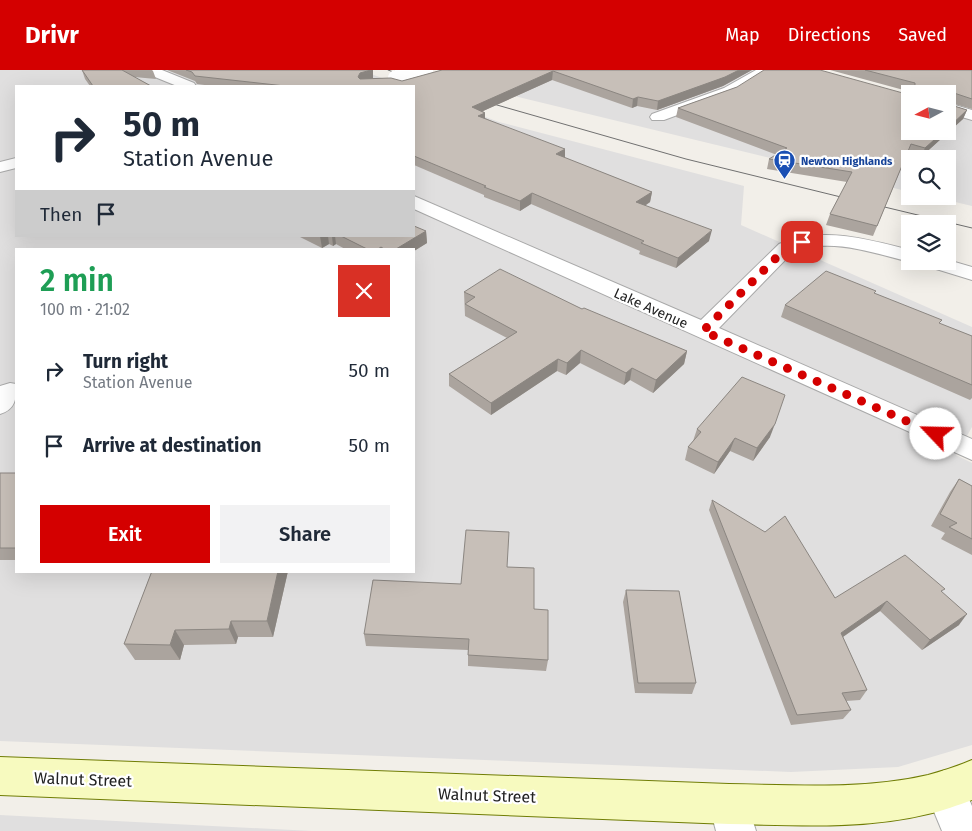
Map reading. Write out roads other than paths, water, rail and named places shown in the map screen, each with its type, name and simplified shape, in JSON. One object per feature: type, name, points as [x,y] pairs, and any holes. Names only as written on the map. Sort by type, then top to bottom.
[{"type":"main road","name":"Walnut Street","points":[[0,776],[732,817],[921,796],[958,785]]},
{"type":"street","points":[[150,70],[187,85]]},
{"type":"street","points":[[391,80],[426,70]]},
{"type":"street","points":[[658,117],[729,91],[766,70]]},
{"type":"street","points":[[956,110],[972,115]]},
{"type":"street","points":[[0,167],[15,164]]},
{"type":"street","name":"Lake Avenue","points":[[415,202],[972,450]]},
{"type":"street","points":[[703,331],[786,248],[793,244],[822,240],[877,248],[901,254]]},
{"type":"street","points":[[956,269],[972,274]]},
{"type":"street","points":[[958,785],[962,831]]},
{"type":"tram line","points":[[388,70],[426,84]]},
{"type":"tram line","points":[[483,101],[686,159],[853,200]]},
{"type":"tram line","points":[[872,204],[972,228]]},
{"type":"place","name":"Newton Highlands","points":[[785,180]]}]
